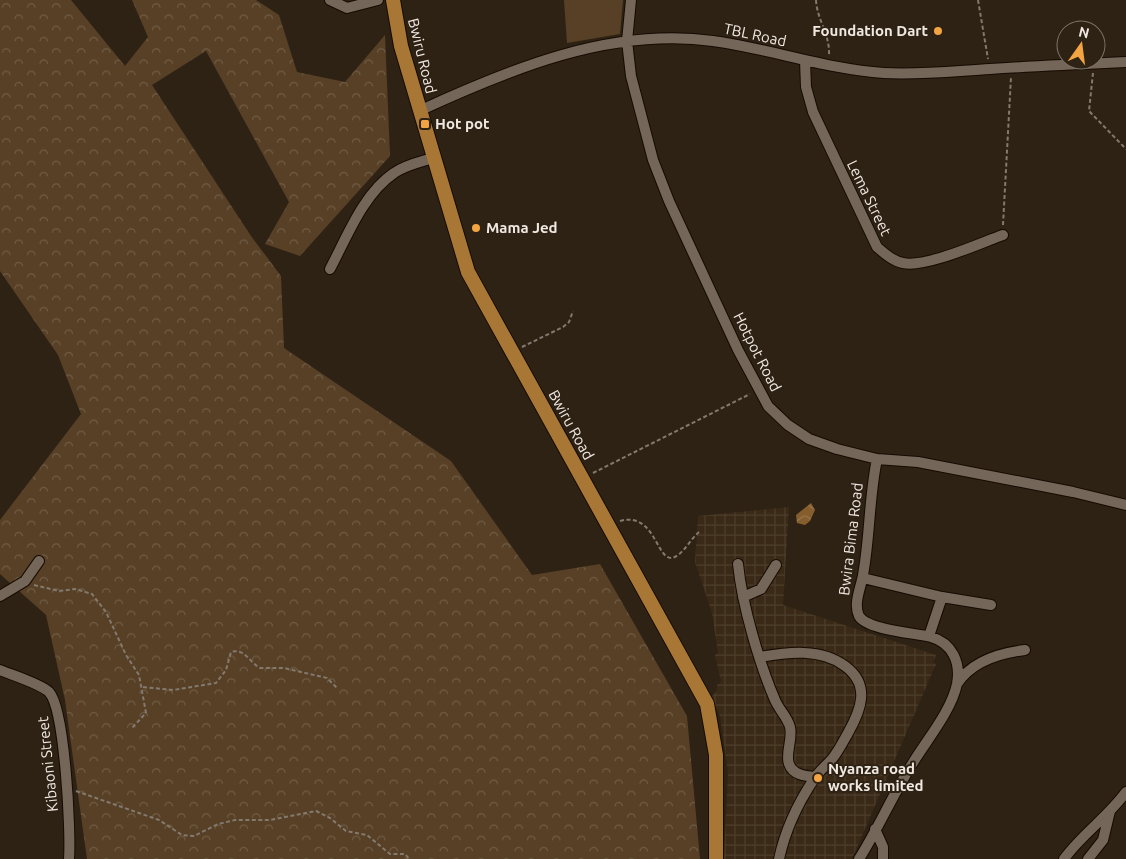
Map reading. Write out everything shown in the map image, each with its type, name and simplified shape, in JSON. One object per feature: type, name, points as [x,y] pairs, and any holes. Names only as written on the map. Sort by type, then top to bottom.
[{"type":"main road","name":"Bwiru Road","points":[[393,0],[400,46],[468,272],[608,525],[653,602],[707,704],[716,755],[716,859]]},
{"type":"street","points":[[330,0],[347,8],[378,0]]},
{"type":"street","name":"Hotpot Road","points":[[631,0],[627,41],[631,76],[653,160],[669,201],[738,350],[768,406],[788,425],[809,439],[837,449],[877,459],[918,462],[1073,492],[1126,505]]},
{"type":"street","name":"TBL Road","points":[[419,111],[465,90],[545,60],[627,41],[693,39],[714,41],[804,61],[884,73],[1056,65]]},
{"type":"street","name":"Lema Street","points":[[804,61],[806,87],[813,112],[877,247],[896,261],[917,263],[945,256],[1003,235]]},
{"type":"street","name":"TBL Road","points":[[1106,63],[1126,62]]},
{"type":"street","points":[[330,269],[363,209],[384,180],[395,172],[433,158]]},
{"type":"street","name":"Bwira Bima Road","points":[[860,859],[910,766],[942,716],[957,684],[957,662],[954,654],[945,644],[929,636],[893,630],[863,621],[858,609],[877,459]]},
{"type":"street","points":[[0,596],[25,581],[39,561]]},
{"type":"street","points":[[738,564],[743,597],[760,657],[775,702],[790,728],[791,737],[788,763],[793,770],[802,776],[815,778]]},
{"type":"street","points":[[743,597],[761,589],[776,564]]},
{"type":"street","points":[[863,578],[942,597],[991,605]]},
{"type":"street","points":[[929,636],[942,597]]},
{"type":"street","points":[[957,684],[973,666],[998,656],[1025,650]]},
{"type":"street","points":[[760,657],[784,653],[820,655],[836,660],[848,668],[858,680],[863,692],[862,703],[854,723],[832,759],[815,778],[798,805],[779,859]]},
{"type":"street","name":"Kibaoni Street","points":[[0,670],[48,690],[55,700],[60,716],[67,788],[70,841],[69,859]]},
{"type":"street","points":[[1064,859],[1084,834],[1110,811],[1126,792]]},
{"type":"street","points":[[1088,859],[1103,840],[1110,811]]},
{"type":"street","points":[[875,830],[882,846],[883,859]]},
{"type":"path","points":[[816,0],[818,16],[830,45],[828,65]]},
{"type":"path","points":[[978,0],[990,69]]},
{"type":"path","points":[[1003,235],[1012,68]]},
{"type":"path","points":[[1093,70],[1088,111],[1126,149]]},
{"type":"path","points":[[512,350],[563,327],[569,322],[573,310]]},
{"type":"path","points":[[583,479],[758,389]]},
{"type":"path","points":[[608,525],[629,518],[642,522],[654,537],[662,555],[667,558],[678,555],[699,532]]},
{"type":"path","points":[[25,581],[59,591],[75,589],[92,594],[106,612],[126,654],[137,670],[143,687],[146,713],[131,730]]},
{"type":"path","points":[[143,687],[173,690],[216,683],[226,670],[231,652],[238,651],[244,653],[260,668],[284,668],[327,678],[337,688]]},
{"type":"path","points":[[67,788],[159,820],[182,835],[194,836],[218,824],[235,820],[270,820],[296,813],[316,811],[330,818],[346,831],[367,835],[390,854],[405,854],[410,859]]},
{"type":"shaded area","points":[[789,507],[783,605],[936,655],[933,663],[936,664],[852,859],[724,859],[728,772],[720,716],[711,697],[716,692],[717,685],[721,682],[715,655],[718,653],[712,613],[695,562],[698,516]]},
{"type":"green space","points":[[0,0],[71,0],[125,66],[148,37],[132,0],[256,0],[279,15],[297,72],[345,82],[385,35],[390,156],[300,256],[265,244],[289,202],[206,51],[152,85],[251,236],[281,276],[284,348],[451,461],[532,575],[600,564],[687,716],[700,859],[87,859],[65,700],[46,615],[0,574],[0,520],[81,414],[58,355],[0,271]]},
{"type":"green space","points":[[564,0],[623,0],[620,34],[567,43]]},
{"type":"water","points":[[811,503],[815,510],[810,521],[805,525],[797,523],[796,515]]},
{"type":"place","name":"Foundation Dart","points":[[938,31]]},
{"type":"place","name":"Hot pot","points":[[425,124]]},
{"type":"place","name":"Mama Jed","points":[[476,228]]},
{"type":"place","name":"Nyanza road works limited","points":[[818,778]]}]
